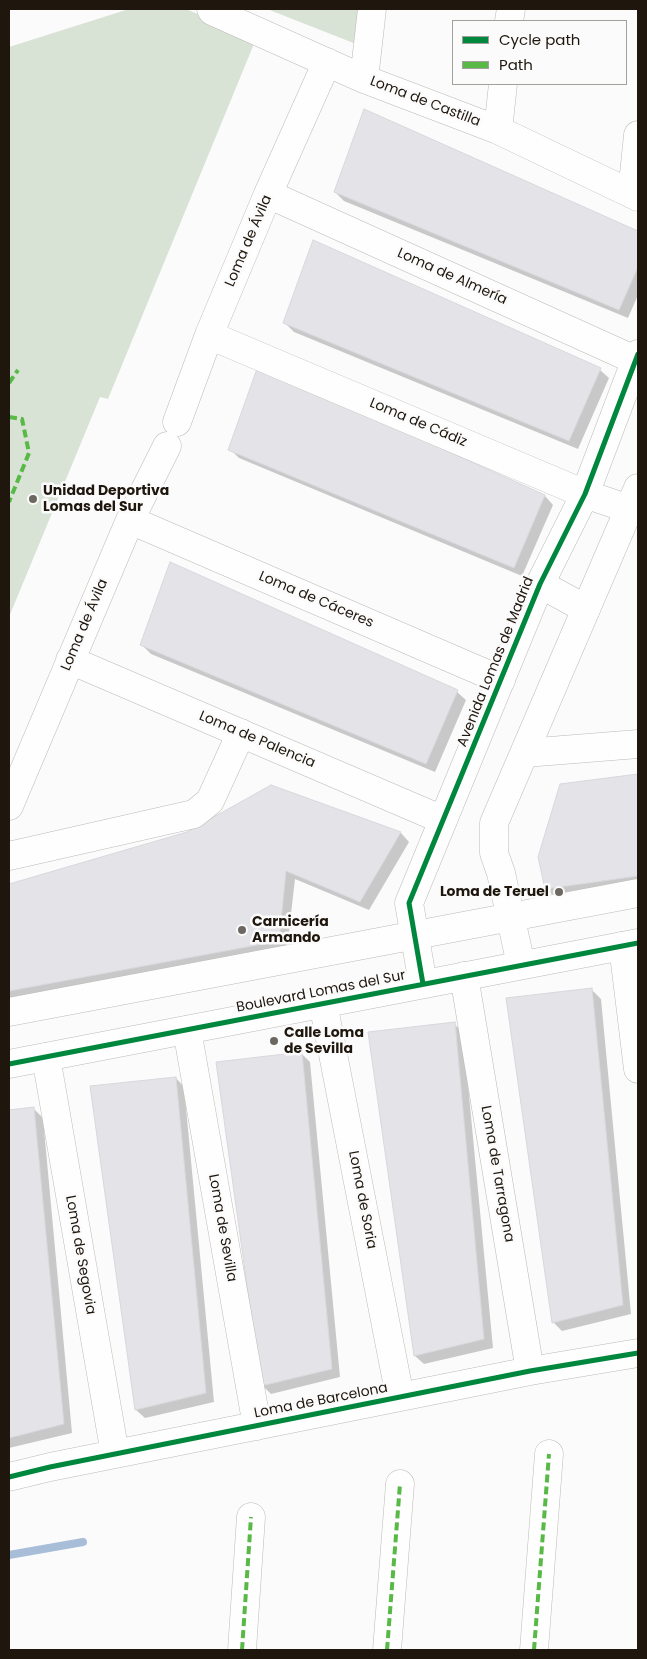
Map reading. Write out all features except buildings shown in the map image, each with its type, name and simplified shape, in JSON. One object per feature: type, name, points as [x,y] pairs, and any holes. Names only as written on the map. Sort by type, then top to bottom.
[{"type":"street","name":"Loma de Castilla","points":[[211,9],[364,79],[498,130],[635,195]]},
{"type":"street","points":[[364,79],[372,9]]},
{"type":"street","name":"Loma de Ávila","points":[[9,806],[130,520],[172,434],[209,334],[268,194],[327,62]]},
{"type":"street","points":[[498,130],[503,85]]},
{"type":"street","points":[[635,195],[638,135]]},
{"type":"street","name":"Loma de Almería","points":[[268,194],[637,357]]},
{"type":"street","name":"Loma de Cádiz","points":[[209,334],[585,494],[633,499]]},
{"type":"street","name":"Avenida Lomas de Madrid","points":[[423,984],[409,903],[540,584],[585,494],[637,357]]},
{"type":"street","points":[[522,965],[501,873],[494,853],[494,824],[633,499]]},
{"type":"street","name":"Loma de Cáceres","points":[[130,520],[501,680]]},
{"type":"street","points":[[540,584],[586,610]]},
{"type":"street","name":"Loma de Palencia","points":[[70,660],[443,820]]},
{"type":"street","points":[[9,856],[194,814],[210,801],[240,733]]},
{"type":"street","points":[[524,754],[638,744]]},
{"type":"street","points":[[9,1012],[638,893]]},
{"type":"street","points":[[630,944],[638,1069]]},
{"type":"street","name":"Boulevard Lomas del Sur","points":[[9,1064],[630,944]]},
{"type":"street","name":"Loma de Tarragona","points":[[464,976],[530,1372]]},
{"type":"street","name":"Loma de Soria","points":[[323,1003],[400,1397]]},
{"type":"street","name":"Loma de Sevilla","points":[[186,1030],[257,1426]]},
{"type":"street","name":"Loma de Segovia","points":[[46,1057],[115,1454]]},
{"type":"street","name":"Loma de Barcelona","points":[[9,1477],[50,1467],[400,1397],[638,1353]]},
{"type":"street","points":[[534,1650],[549,1454]]},
{"type":"street","points":[[387,1650],[400,1484]]},
{"type":"street","points":[[242,1650],[252,1517]]},
{"type":"shaded area","points":[[129,9],[186,9],[256,39],[108,399],[100,397],[9,617],[9,47]]},
{"type":"shaded area","points":[[267,9],[360,9],[356,44]]},
{"type":"waterway","points":[[9,1555],[83,1542]]},
{"type":"marked path","points":[[9,383],[18,370]]},
{"type":"marked path","points":[[9,417],[22,419],[29,453],[9,502]]},
{"type":"marked path","points":[[534,1650],[549,1454]]},
{"type":"marked path","points":[[387,1650],[400,1484]]},
{"type":"marked path","points":[[242,1650],[251,1517]]},
{"type":"cycle path","points":[[423,984],[409,903],[540,584],[585,494],[638,354]]},
{"type":"cycle path","points":[[9,1064],[638,943]]},
{"type":"cycle path","points":[[9,1477],[50,1467],[530,1371],[638,1353]]},
{"type":"place","name":"Unidad Deportiva Lomas del Sur","points":[[33,499]]},
{"type":"place","name":"Loma de Teruel","points":[[559,892]]},
{"type":"place","name":"Carnicería Armando","points":[[242,930]]},
{"type":"place","name":"Calle Loma de Sevilla","points":[[274,1041]]}]
